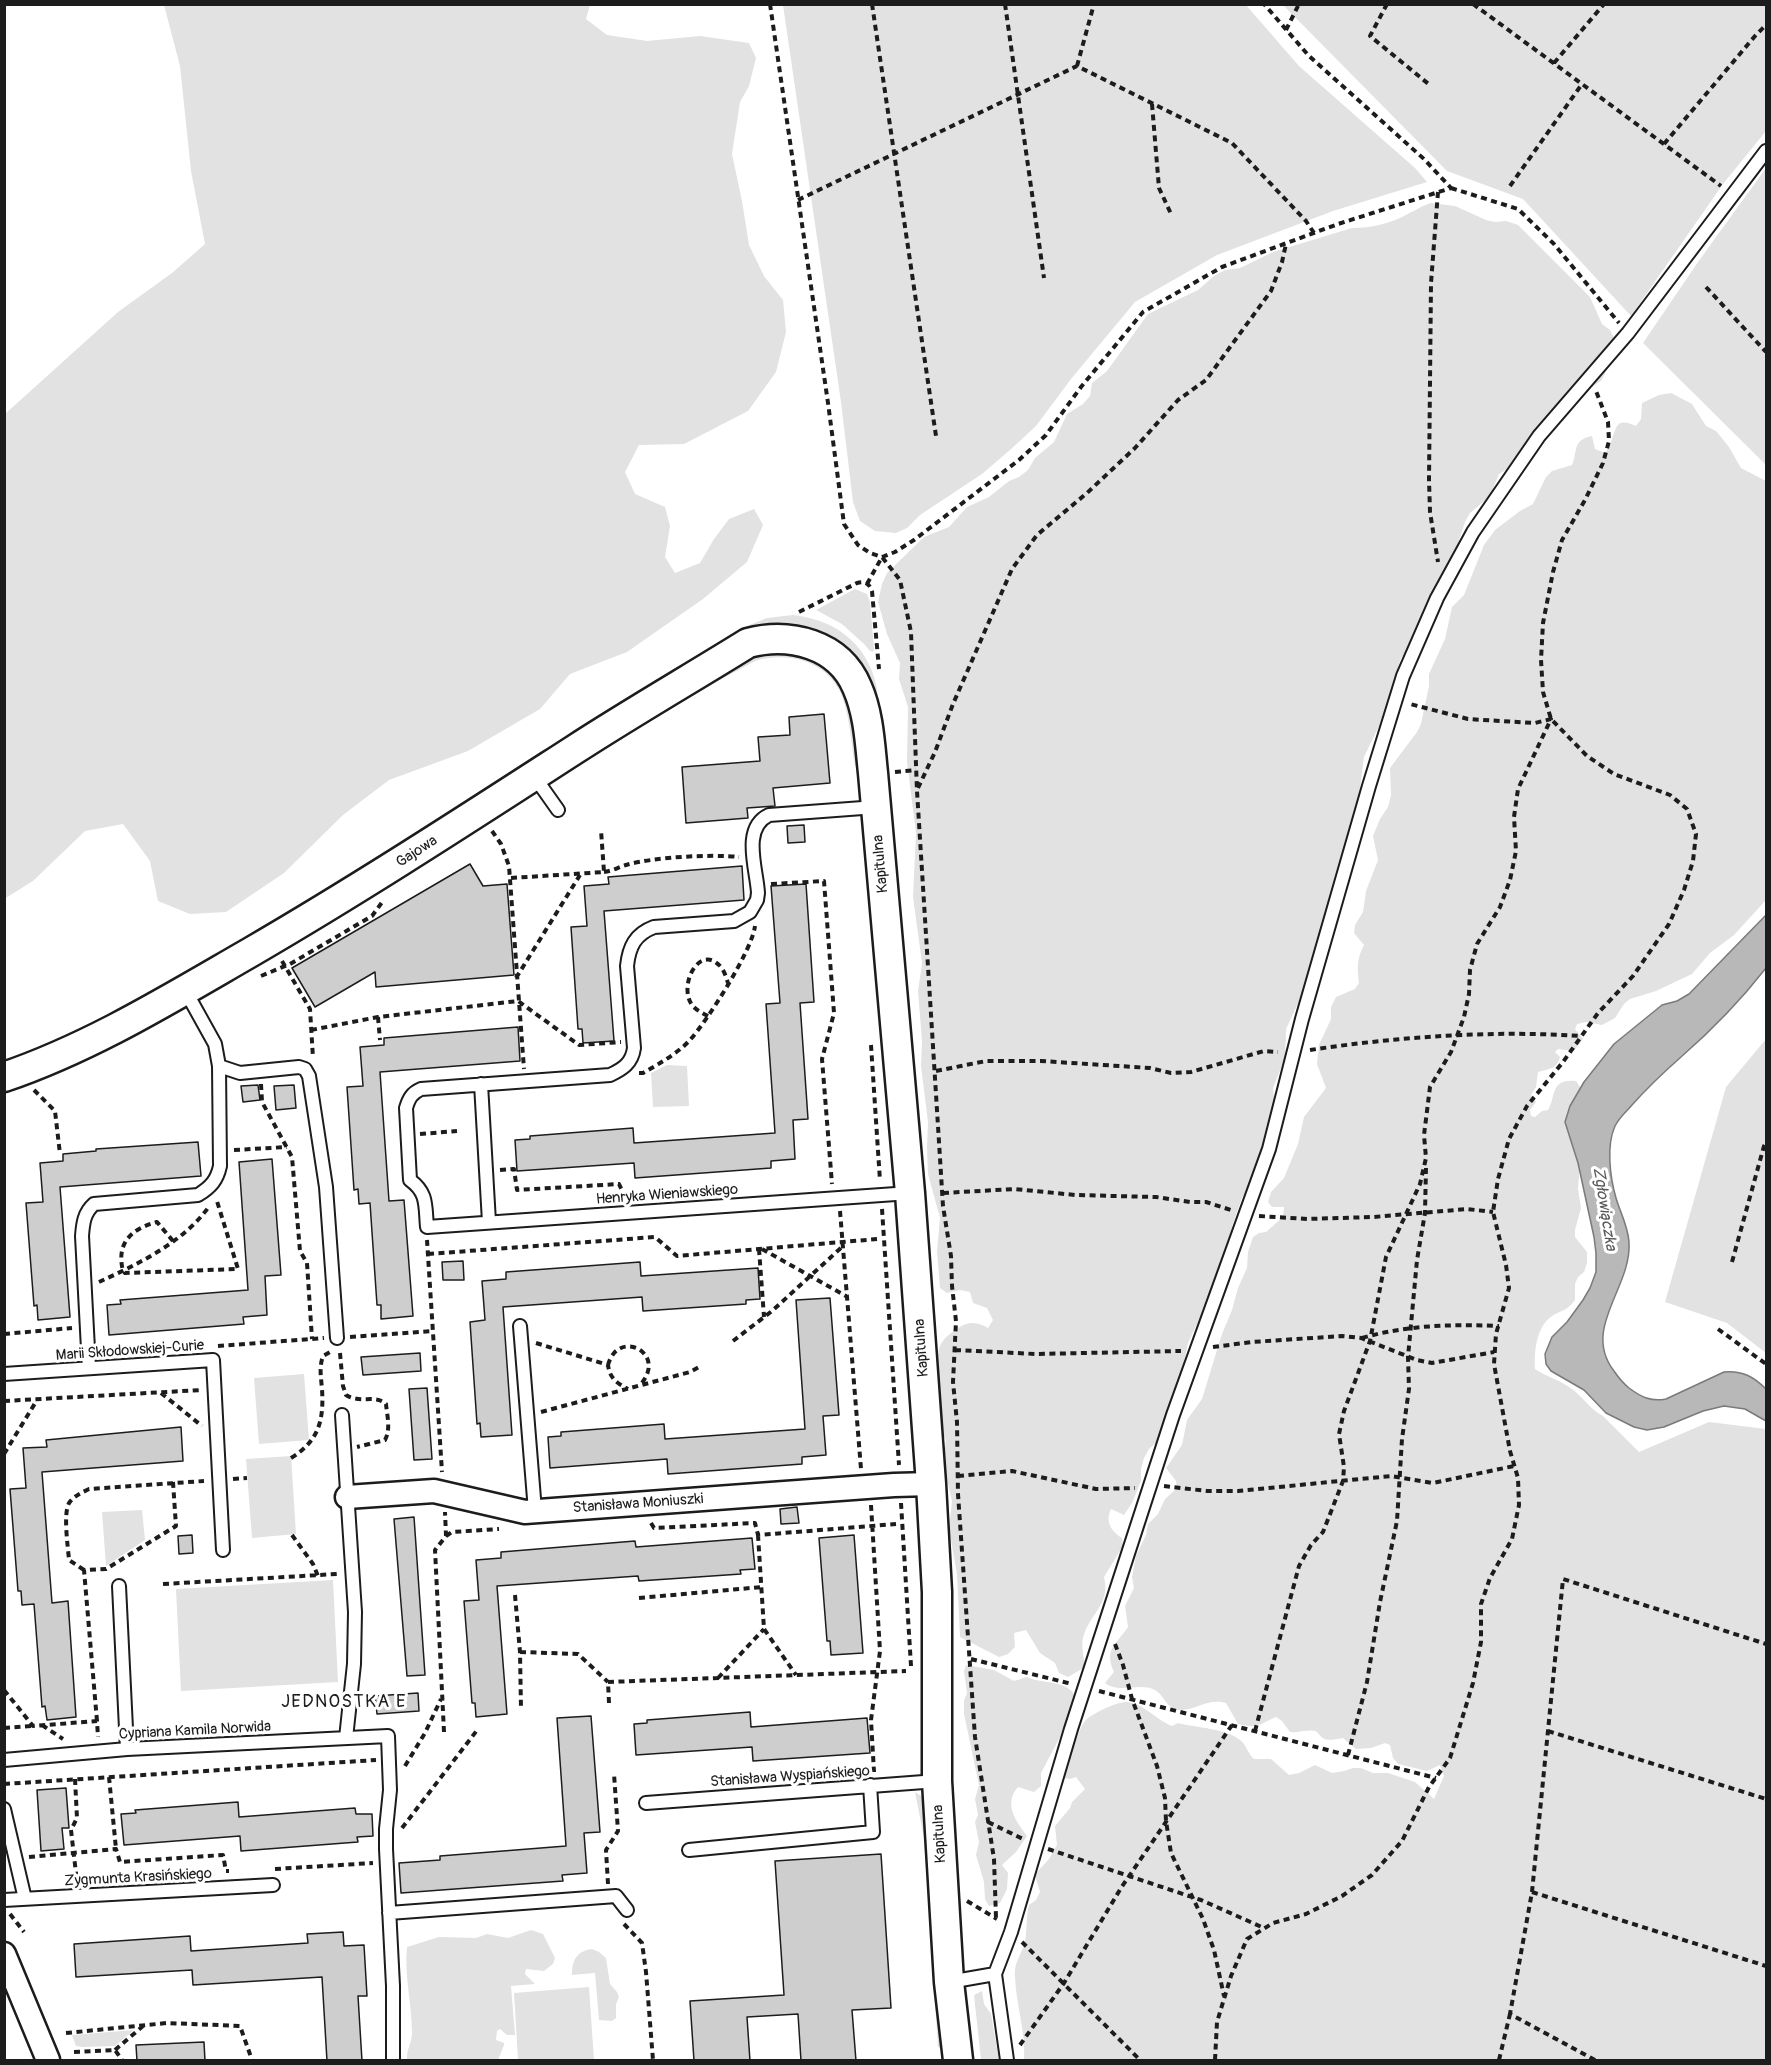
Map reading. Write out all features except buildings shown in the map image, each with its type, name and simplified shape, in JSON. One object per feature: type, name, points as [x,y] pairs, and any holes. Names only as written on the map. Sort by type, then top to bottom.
[{"type":"street","name":"Gajowa","points":[[14,1086],[372,880],[636,711],[748,644],[778,638],[796,639],[825,651]]},
{"type":"street","name":"Kapitulna","points":[[825,651],[838,660],[849,674],[857,685],[863,703],[870,744],[876,807],[910,1192],[931,1485],[937,1592],[937,1781],[949,1982],[957,2061]]},
{"type":"street","name":"Stanisława Moniuszki","points":[[347,1497],[434,1491],[525,1512],[865,1487],[931,1485]]},
{"type":"street","points":[[4,1954],[48,2061]]},
{"type":"lane","points":[[1006,2061],[995,1974],[1011,1932],[1084,1688],[1149,1486],[1269,1149],[1369,786],[1403,676],[1442,587],[1473,532],[1539,435],[1628,333],[1767,151]]},
{"type":"lane","points":[[534,776],[558,810]]},
{"type":"lane","points":[[408,1134],[406,1108],[409,1098],[421,1089],[610,1075],[625,1067],[633,1056],[634,1041],[627,966],[628,954],[642,931],[654,927],[734,921],[750,912],[756,904],[758,885],[754,830],[763,818],[769,815],[876,807]]},
{"type":"lane","points":[[89,1368],[82,1236],[84,1218],[88,1210],[94,1204],[198,1195],[217,1179],[221,1151],[219,1066],[215,1044],[184,990]]},
{"type":"lane","points":[[219,1066],[240,1073],[298,1067],[305,1069],[309,1076],[326,1187],[338,1343]]},
{"type":"lane","points":[[481,1084],[489,1222]]},
{"type":"lane","name":"Henryka Wieniawskiego","points":[[408,1134],[410,1180],[420,1187],[425,1197],[427,1227],[910,1192]]},
{"type":"lane","points":[[520,1332],[535,1511]]},
{"type":"lane","name":"Marii Skłodowskiej-Curie","points":[[4,1374],[213,1360],[223,1550]]},
{"type":"lane","points":[[342,1415],[355,1612],[354,1664],[346,1738]]},
{"type":"lane","points":[[119,1586],[127,1749]]},
{"type":"lane","name":"Cypriana Kamila Norwida","points":[[4,1760],[127,1749],[388,1736],[389,1759]]},
{"type":"lane","points":[[389,1759],[390,1790],[386,1829],[386,1863],[393,1986],[393,2061]]},
{"type":"lane","name":"Stanisława Wyspiańskiego","points":[[646,1803],[937,1781]]},
{"type":"lane","points":[[689,1850],[873,1832],[872,1785]]},
{"type":"lane","points":[[4,1809],[25,1899]]},
{"type":"lane","name":"Zygmunta Krasińskiego","points":[[4,1900],[273,1885]]},
{"type":"lane","points":[[389,1913],[616,1896],[627,1911]]},
{"type":"lane","points":[[949,1982],[995,1974]]},
{"type":"path","points":[[770,4],[844,524],[850,536],[870,553],[882,557],[900,580],[911,632],[917,791],[943,1193],[956,1321],[953,1382],[957,1422],[958,1506],[975,1737],[994,1859],[996,1918]]},
{"type":"path","points":[[872,4],[936,436]]},
{"type":"path","points":[[1005,4],[1044,278]]},
{"type":"path","points":[[798,200],[1077,66],[1095,4]]},
{"type":"path","points":[[1264,4],[1309,56],[1424,159],[1451,188],[1518,209],[1554,244],[1628,333]]},
{"type":"path","points":[[1286,30],[1299,4]]},
{"type":"path","points":[[1387,4],[1370,36],[1431,86]]},
{"type":"path","points":[[1473,4],[1712,179]]},
{"type":"path","points":[[1554,63],[1604,4]]},
{"type":"path","points":[[1664,144],[1755,36],[1767,25]]},
{"type":"path","points":[[1077,66],[1232,143],[1314,232]]},
{"type":"path","points":[[1510,186],[1582,84]]},
{"type":"path","points":[[1152,104],[1159,188],[1172,216]]},
{"type":"path","points":[[867,584],[882,557],[896,552],[914,540],[1019,460],[1046,435],[1081,387],[1143,312],[1222,267],[1314,232],[1451,188]]},
{"type":"path","points":[[1438,192],[1431,283],[1430,512],[1442,587]]},
{"type":"path","points":[[917,791],[936,752],[953,704],[1011,569],[1037,535],[1136,448],[1178,400],[1206,380],[1271,291],[1282,262],[1286,243]]},
{"type":"path","points":[[1706,287],[1767,352]]},
{"type":"path","points":[[1215,2061],[1217,2022],[1231,1976],[1247,1939],[1273,1923],[1306,1914],[1342,1896],[1372,1875],[1402,1841],[1429,1787],[1450,1758],[1473,1683],[1481,1642],[1481,1604],[1490,1578],[1512,1539],[1519,1505],[1518,1478],[1494,1364],[1499,1326],[1509,1288],[1506,1265],[1493,1212],[1498,1179],[1509,1139],[1527,1106],[1598,1013],[1633,976],[1669,924],[1684,890],[1693,861],[1696,834],[1687,809],[1670,795],[1614,774],[1587,756],[1551,719],[1543,692],[1541,660],[1543,623],[1552,573],[1562,540],[1603,464],[1609,441],[1608,422],[1590,376]]},
{"type":"path","points":[[799,612],[857,583],[867,584],[872,591],[879,669]]},
{"type":"path","points":[[1396,700],[1468,719],[1535,723],[1551,719]]},
{"type":"path","points":[[1348,1755],[1367,1682],[1380,1602],[1397,1521],[1402,1439],[1409,1389],[1410,1328],[1417,1260],[1425,1213],[1424,1135],[1430,1088],[1451,1052],[1464,1017],[1469,994],[1470,970],[1477,944],[1500,907],[1510,880],[1516,851],[1514,817],[1518,789],[1551,719]]},
{"type":"path","points":[[888,773],[916,770]]},
{"type":"path","points":[[601,830],[604,872]]},
{"type":"path","points":[[492,831],[501,844],[511,878],[516,978],[525,1081]]},
{"type":"path","points":[[511,878],[604,872],[626,865],[651,861],[719,855],[755,860]]},
{"type":"path","points":[[516,978],[581,874]]},
{"type":"path","points":[[758,885],[824,880],[834,1013],[822,1059],[832,1185],[840,1207],[862,1479],[870,1497],[879,1637],[871,1720],[872,1785]]},
{"type":"path","points":[[251,980],[284,966],[372,916],[384,897]]},
{"type":"path","points":[[610,1075],[644,1072],[674,1054],[689,1041],[708,1016],[728,983],[755,930],[756,904]]},
{"type":"path","points":[[282,961],[310,1009],[313,1065]]},
{"type":"path","points":[[708,1016],[697,1009],[689,997],[690,972],[699,963],[714,962],[723,971],[728,983]]},
{"type":"path","points":[[311,1030],[378,1017],[518,1001],[579,1045],[634,1041]]},
{"type":"path","points":[[378,1017],[380,1040]]},
{"type":"path","points":[[936,1071],[986,1061],[1041,1061],[1150,1068],[1171,1073],[1191,1072],[1263,1051],[1294,1053],[1356,1043],[1532,1033],[1581,1036]]},
{"type":"path","points":[[871,1041],[912,1671]]},
{"type":"path","points":[[260,1071],[262,1102],[292,1157],[300,1251],[307,1263],[312,1339]]},
{"type":"path","points":[[14,1086],[43,1088]]},
{"type":"path","points":[[33,1089],[55,1111],[60,1154]]},
{"type":"path","points":[[408,1134],[457,1131]]},
{"type":"path","points":[[1732,1262],[1761,1156],[1767,1143]]},
{"type":"path","points":[[221,1151],[287,1147]]},
{"type":"path","points":[[1761,1156],[1767,1161]]},
{"type":"path","points":[[1255,1731],[1299,1566],[1311,1545],[1323,1532],[1342,1481],[1344,1467],[1339,1434],[1344,1411],[1370,1338],[1386,1257],[1420,1184],[1426,1158]]},
{"type":"path","points":[[496,1170],[514,1169],[517,1190],[619,1184],[627,1199]]},
{"type":"path","points":[[832,1185],[842,1184]]},
{"type":"path","points":[[943,1193],[1015,1189],[1075,1195],[1156,1197],[1206,1202],[1245,1215],[1307,1219],[1467,1209],[1493,1212]]},
{"type":"path","points":[[86,1288],[123,1271],[137,1265],[173,1241],[207,1210],[214,1192],[237,1269],[125,1273],[123,1271]]},
{"type":"path","points":[[123,1271],[120,1255],[123,1247],[137,1229],[157,1222],[173,1241]]},
{"type":"path","points":[[428,1254],[655,1237],[677,1256],[843,1245],[877,1239]]},
{"type":"path","points":[[733,1341],[765,1317],[843,1245]]},
{"type":"path","points":[[760,1249],[847,1296]]},
{"type":"path","points":[[760,1249],[765,1317]]},
{"type":"path","points":[[954,1350],[1036,1354],[1107,1351],[1172,1352],[1252,1342],[1342,1336],[1370,1338],[1389,1330],[1455,1324],[1499,1326]]},
{"type":"path","points":[[4,1334],[88,1327]]},
{"type":"path","points":[[1719,1329],[1767,1364]]},
{"type":"path","points":[[218,1346],[312,1339],[338,1343],[433,1331]]},
{"type":"path","points":[[520,1332],[608,1365]]},
{"type":"path","points":[[1370,1338],[1408,1357],[1432,1363],[1494,1352]]},
{"type":"path","points":[[338,1343],[346,1395],[360,1401],[381,1400],[386,1404],[388,1426],[388,1435],[385,1440],[344,1449]]},
{"type":"path","points":[[291,1458],[313,1439],[317,1432],[323,1404],[320,1364],[323,1356],[338,1343]]},
{"type":"path","points":[[628,1389],[616,1383],[608,1365],[610,1357],[621,1347],[638,1348],[648,1358],[649,1372],[639,1386]]},
{"type":"path","points":[[527,1416],[690,1372],[699,1367]]},
{"type":"path","points":[[4,1401],[214,1389]]},
{"type":"path","points":[[161,1392],[207,1431]]},
{"type":"path","points":[[4,1454],[38,1400]]},
{"type":"path","points":[[958,1476],[1012,1471],[1096,1490],[1174,1486],[1207,1491],[1238,1491],[1391,1476],[1433,1483],[1514,1466]]},
{"type":"path","points":[[84,1570],[69,1560],[66,1509],[76,1495],[88,1489],[247,1478]]},
{"type":"path","points":[[648,1519],[654,1528],[755,1523],[758,1535],[764,1629],[796,1675]]},
{"type":"path","points":[[758,1535],[896,1524]]},
{"type":"path","points":[[446,1536],[452,1532],[509,1528]]},
{"type":"path","points":[[292,1535],[313,1564],[318,1576]]},
{"type":"path","points":[[164,1584],[353,1574]]},
{"type":"path","points":[[1499,2061],[1533,1892],[1563,1579],[1767,1644]]},
{"type":"path","points":[[639,1598],[762,1587]]},
{"type":"path","points":[[514,1594],[520,1652],[521,1709]]},
{"type":"path","points":[[1106,1621],[1157,1766],[1166,1798],[1166,1821],[1171,1852],[1203,1919],[1214,1950],[1224,1997]]},
{"type":"path","points":[[718,1678],[764,1629]]},
{"type":"path","points":[[520,1652],[578,1654],[608,1682],[609,1703]]},
{"type":"path","points":[[971,1659],[1436,1778]]},
{"type":"path","points":[[608,1682],[906,1671]]},
{"type":"path","points":[[4,1690],[33,1726]]},
{"type":"path","points":[[390,1790],[425,1733],[442,1696]]},
{"type":"path","points":[[4,1728],[97,1722],[101,1778]]},
{"type":"path","points":[[1016,2050],[1064,1983],[1130,1876],[1232,1725]]},
{"type":"path","points":[[386,1849],[478,1729]]},
{"type":"path","points":[[1548,1731],[1767,1799]]},
{"type":"path","points":[[4,1784],[389,1759]]},
{"type":"path","points":[[109,1777],[116,1850],[120,1862],[223,1855],[226,1871],[237,1871]]},
{"type":"path","points":[[75,1779],[77,1818],[71,1830],[78,1896]]},
{"type":"path","points":[[988,1822],[1036,1845],[1192,1898],[1264,1928]]},
{"type":"path","points":[[16,1858],[116,1850]]},
{"type":"path","points":[[271,1869],[386,1863]]},
{"type":"path","points":[[1533,1892],[1767,1966]]},
{"type":"path","points":[[967,1901],[996,1918],[1140,2061]]},
{"type":"path","points":[[4,1906],[24,1932]]},
{"type":"path","points":[[1510,2014],[1595,2061]]},
{"type":"path","points":[[66,2033],[167,2023],[240,2026],[252,2061]]},
{"type":"path","points":[[74,2052],[115,2050],[144,2025]]},
{"type":"path","points":[[115,2050],[122,2061]]},
{"type":"shaded area","points":[[164,5],[590,5],[586,19],[607,35],[647,41],[700,36],[749,43],[756,58],[749,86],[740,102],[732,154],[749,245],[764,276],[783,300],[786,332],[776,372],[748,411],[684,444],[639,445],[625,472],[635,494],[665,507],[670,526],[665,557],[675,573],[700,563],[729,519],[754,509],[763,525],[747,562],[703,599],[627,652],[570,674],[540,709],[468,751],[389,780],[343,815],[284,873],[226,912],[190,914],[158,901],[150,861],[123,824],[85,831],[33,881],[4,899],[5,414],[118,312],[172,273],[205,244],[191,171],[180,66]]},
{"type":"shaded area","points":[[783,5],[1246,5],[1299,66],[1415,168],[1427,182],[1333,211],[1217,255],[1135,302],[1071,379],[1036,426],[1010,450],[982,474],[920,515],[907,528],[896,533],[875,531],[860,521],[853,502],[841,402]]},
{"type":"shaded area","points":[[1283,5],[1766,5],[1766,131],[1723,184],[1631,316],[1523,199],[1447,171]]},
{"type":"shaded area","points":[[1766,168],[1766,465],[1643,343]]},
{"type":"shaded area","points":[[1431,203],[1455,206],[1486,220],[1506,221],[1518,225],[1590,297],[1602,324],[1610,330],[1614,338],[1614,356],[1601,381],[1582,393],[1518,460],[1499,474],[1490,496],[1470,513],[1454,555],[1446,567],[1413,643],[1401,658],[1380,724],[1364,757],[1359,796],[1335,875],[1320,945],[1286,1029],[1285,1058],[1273,1088],[1275,1106],[1267,1125],[1252,1181],[1242,1198],[1233,1223],[1220,1275],[1188,1343],[1180,1381],[1164,1420],[1162,1431],[1157,1442],[1144,1458],[1141,1481],[1132,1503],[1124,1515],[1111,1509],[1109,1514],[1110,1526],[1122,1538],[1123,1546],[1104,1577],[1105,1595],[1083,1638],[1085,1667],[1068,1677],[1059,1673],[1055,1663],[1040,1653],[1026,1630],[1014,1633],[1015,1647],[1008,1654],[999,1657],[960,1637],[957,1574],[949,1529],[952,1501],[943,1462],[946,1440],[942,1433],[937,1359],[942,1342],[948,1335],[966,1324],[980,1324],[988,1328],[993,1320],[987,1308],[973,1303],[970,1292],[960,1290],[947,1293],[940,1288],[937,1251],[940,1218],[928,1174],[928,1122],[921,1066],[922,1041],[918,991],[922,963],[913,897],[916,833],[907,762],[908,707],[899,679],[900,663],[887,634],[878,602],[882,584],[887,573],[924,537],[949,527],[967,507],[989,497],[1028,470],[1035,458],[1054,442],[1067,414],[1083,404],[1090,396],[1092,383],[1107,371],[1148,314],[1198,290],[1225,270],[1240,268],[1273,252],[1352,228],[1388,223]]},
{"type":"shaded area","points":[[1671,393],[1692,404],[1706,426],[1716,431],[1729,447],[1741,468],[1766,481],[1766,900],[1734,935],[1710,953],[1692,974],[1656,991],[1630,999],[1615,1018],[1602,1025],[1586,1022],[1577,1024],[1575,1029],[1583,1039],[1574,1051],[1558,1049],[1555,1052],[1560,1057],[1557,1064],[1538,1072],[1536,1087],[1531,1095],[1536,1102],[1530,1110],[1531,1116],[1535,1117],[1542,1111],[1548,1110],[1555,1090],[1562,1082],[1576,1081],[1585,1094],[1578,1189],[1581,1208],[1575,1237],[1587,1252],[1587,1263],[1584,1272],[1575,1284],[1575,1300],[1567,1308],[1552,1316],[1539,1333],[1535,1369],[1574,1390],[1639,1452],[1709,1422],[1766,1429],[1766,2060],[1024,2060],[1024,2039],[1015,1977],[1016,1967],[1025,1942],[1029,1905],[1036,1900],[1040,1892],[1036,1873],[1049,1859],[1057,1845],[1055,1826],[1070,1808],[1072,1802],[1085,1789],[1076,1777],[1064,1778],[1064,1774],[1079,1731],[1085,1721],[1093,1715],[1117,1704],[1133,1703],[1172,1726],[1178,1723],[1234,1736],[1242,1742],[1254,1759],[1271,1759],[1289,1775],[1315,1765],[1332,1773],[1361,1768],[1373,1773],[1388,1773],[1415,1782],[1434,1799],[1444,1776],[1440,1765],[1427,1771],[1398,1764],[1393,1758],[1390,1745],[1385,1743],[1371,1748],[1356,1749],[1343,1738],[1328,1740],[1316,1731],[1290,1732],[1276,1717],[1255,1726],[1238,1724],[1226,1703],[1213,1702],[1180,1710],[1169,1705],[1155,1690],[1143,1687],[1117,1688],[1105,1683],[1114,1672],[1110,1658],[1112,1648],[1128,1627],[1125,1606],[1134,1588],[1132,1577],[1136,1556],[1146,1535],[1148,1524],[1158,1514],[1165,1499],[1177,1488],[1176,1481],[1166,1468],[1182,1445],[1187,1420],[1202,1399],[1222,1334],[1247,1268],[1248,1252],[1253,1237],[1266,1232],[1283,1217],[1284,1207],[1272,1207],[1268,1202],[1271,1192],[1284,1178],[1298,1144],[1304,1117],[1326,1088],[1317,1064],[1319,1045],[1331,1019],[1331,1007],[1336,997],[1355,989],[1359,983],[1358,963],[1364,945],[1354,933],[1355,925],[1363,912],[1366,891],[1378,860],[1373,836],[1388,807],[1391,795],[1390,768],[1421,724],[1429,686],[1429,674],[1445,639],[1452,607],[1464,595],[1484,545],[1495,530],[1533,504],[1546,477],[1552,471],[1572,465],[1578,443],[1581,440],[1592,436],[1595,449],[1605,453],[1619,424],[1636,426],[1641,419],[1642,403],[1659,395]]},
{"type":"shaded area","points":[[855,589],[867,594],[870,602],[873,652],[842,624],[816,610]]},
{"type":"shaded area","points":[[793,615],[825,623],[850,639],[869,663],[878,695],[876,697],[856,660],[826,635],[808,627],[789,623],[768,624],[747,629],[747,626],[767,618]]},
{"type":"shaded area","points":[[786,653],[813,660],[836,680],[843,693],[852,722],[859,768],[855,766],[847,713],[836,684],[817,667],[793,658],[781,657],[755,661],[648,719],[588,758],[585,757],[680,697],[754,658],[766,654]]},
{"type":"shaded area","points":[[175,1009],[181,1010],[94,1056],[5,1094],[5,1088]]},
{"type":"shaded area","points":[[1766,1039],[1766,1353],[1727,1323],[1665,1302],[1726,1087]]},
{"type":"shaded area","points":[[667,1065],[687,1066],[689,1106],[653,1107],[651,1073]]},
{"type":"shaded area","points":[[304,1374],[309,1440],[259,1444],[254,1378]]},
{"type":"shaded area","points":[[291,1456],[296,1534],[252,1538],[246,1459]]},
{"type":"shaded area","points":[[142,1510],[145,1540],[106,1566],[102,1512]]},
{"type":"shaded area","points":[[333,1580],[338,1682],[181,1691],[176,1589]]},
{"type":"shaded area","points":[[966,1665],[994,1670],[1014,1681],[1027,1677],[1061,1685],[1072,1692],[1075,1697],[1060,1737],[1041,1773],[1041,1786],[1034,1792],[1018,1787],[1014,1793],[1011,1806],[1027,1836],[1016,1852],[1002,1865],[1008,1873],[1007,1889],[1000,1903],[989,1906],[985,1899],[984,1882],[976,1855],[979,1842],[975,1822],[978,1815],[975,1799],[979,1785],[964,1714],[964,1701],[967,1693],[964,1671]]},
{"type":"shaded area","points":[[915,1792],[926,1801],[943,2049],[938,2047],[924,1838]]},
{"type":"shaded area","points":[[531,1930],[543,1934],[555,1958],[553,1964],[544,1971],[526,1969],[525,1974],[535,1984],[511,1986],[515,2035],[507,2035],[500,2029],[497,2031],[496,2040],[504,2043],[498,2060],[407,2060],[412,2033],[407,1947],[439,1937],[476,1938],[487,1934],[508,1938]]},
{"type":"shaded area","points":[[592,1949],[606,1958],[610,1984],[619,1997],[616,2004],[616,2018],[612,2021],[599,2020],[595,1973],[572,1975],[573,1965],[579,1954]]},
{"type":"shaded area","points":[[589,1987],[594,2060],[509,2060],[518,2059],[514,1993]]},
{"type":"shaded area","points":[[982,1991],[984,2004],[991,2014],[999,2060],[981,2060],[974,1995]]},
{"type":"shaded area","points":[[134,2030],[115,2046],[76,2046],[72,2035]]},
{"type":"water","name":"Zgłowiączka","points":[[1766,915],[1766,968],[1726,1014],[1650,1086],[1615,1126],[1610,1152],[1612,1181],[1629,1242],[1628,1259],[1605,1323],[1603,1339],[1605,1355],[1614,1371],[1627,1386],[1642,1396],[1656,1400],[1666,1399],[1724,1372],[1742,1373],[1766,1389],[1766,1421],[1745,1409],[1724,1406],[1703,1411],[1664,1427],[1647,1430],[1634,1427],[1606,1413],[1584,1390],[1551,1371],[1546,1364],[1545,1354],[1552,1337],[1567,1322],[1583,1300],[1596,1272],[1594,1237],[1578,1163],[1565,1122],[1570,1106],[1584,1082],[1614,1044],[1662,1005],[1677,1001],[1689,994]]},
{"type":"district","name":"JEDNOSTKA E","points":[[344,1702]]}]
